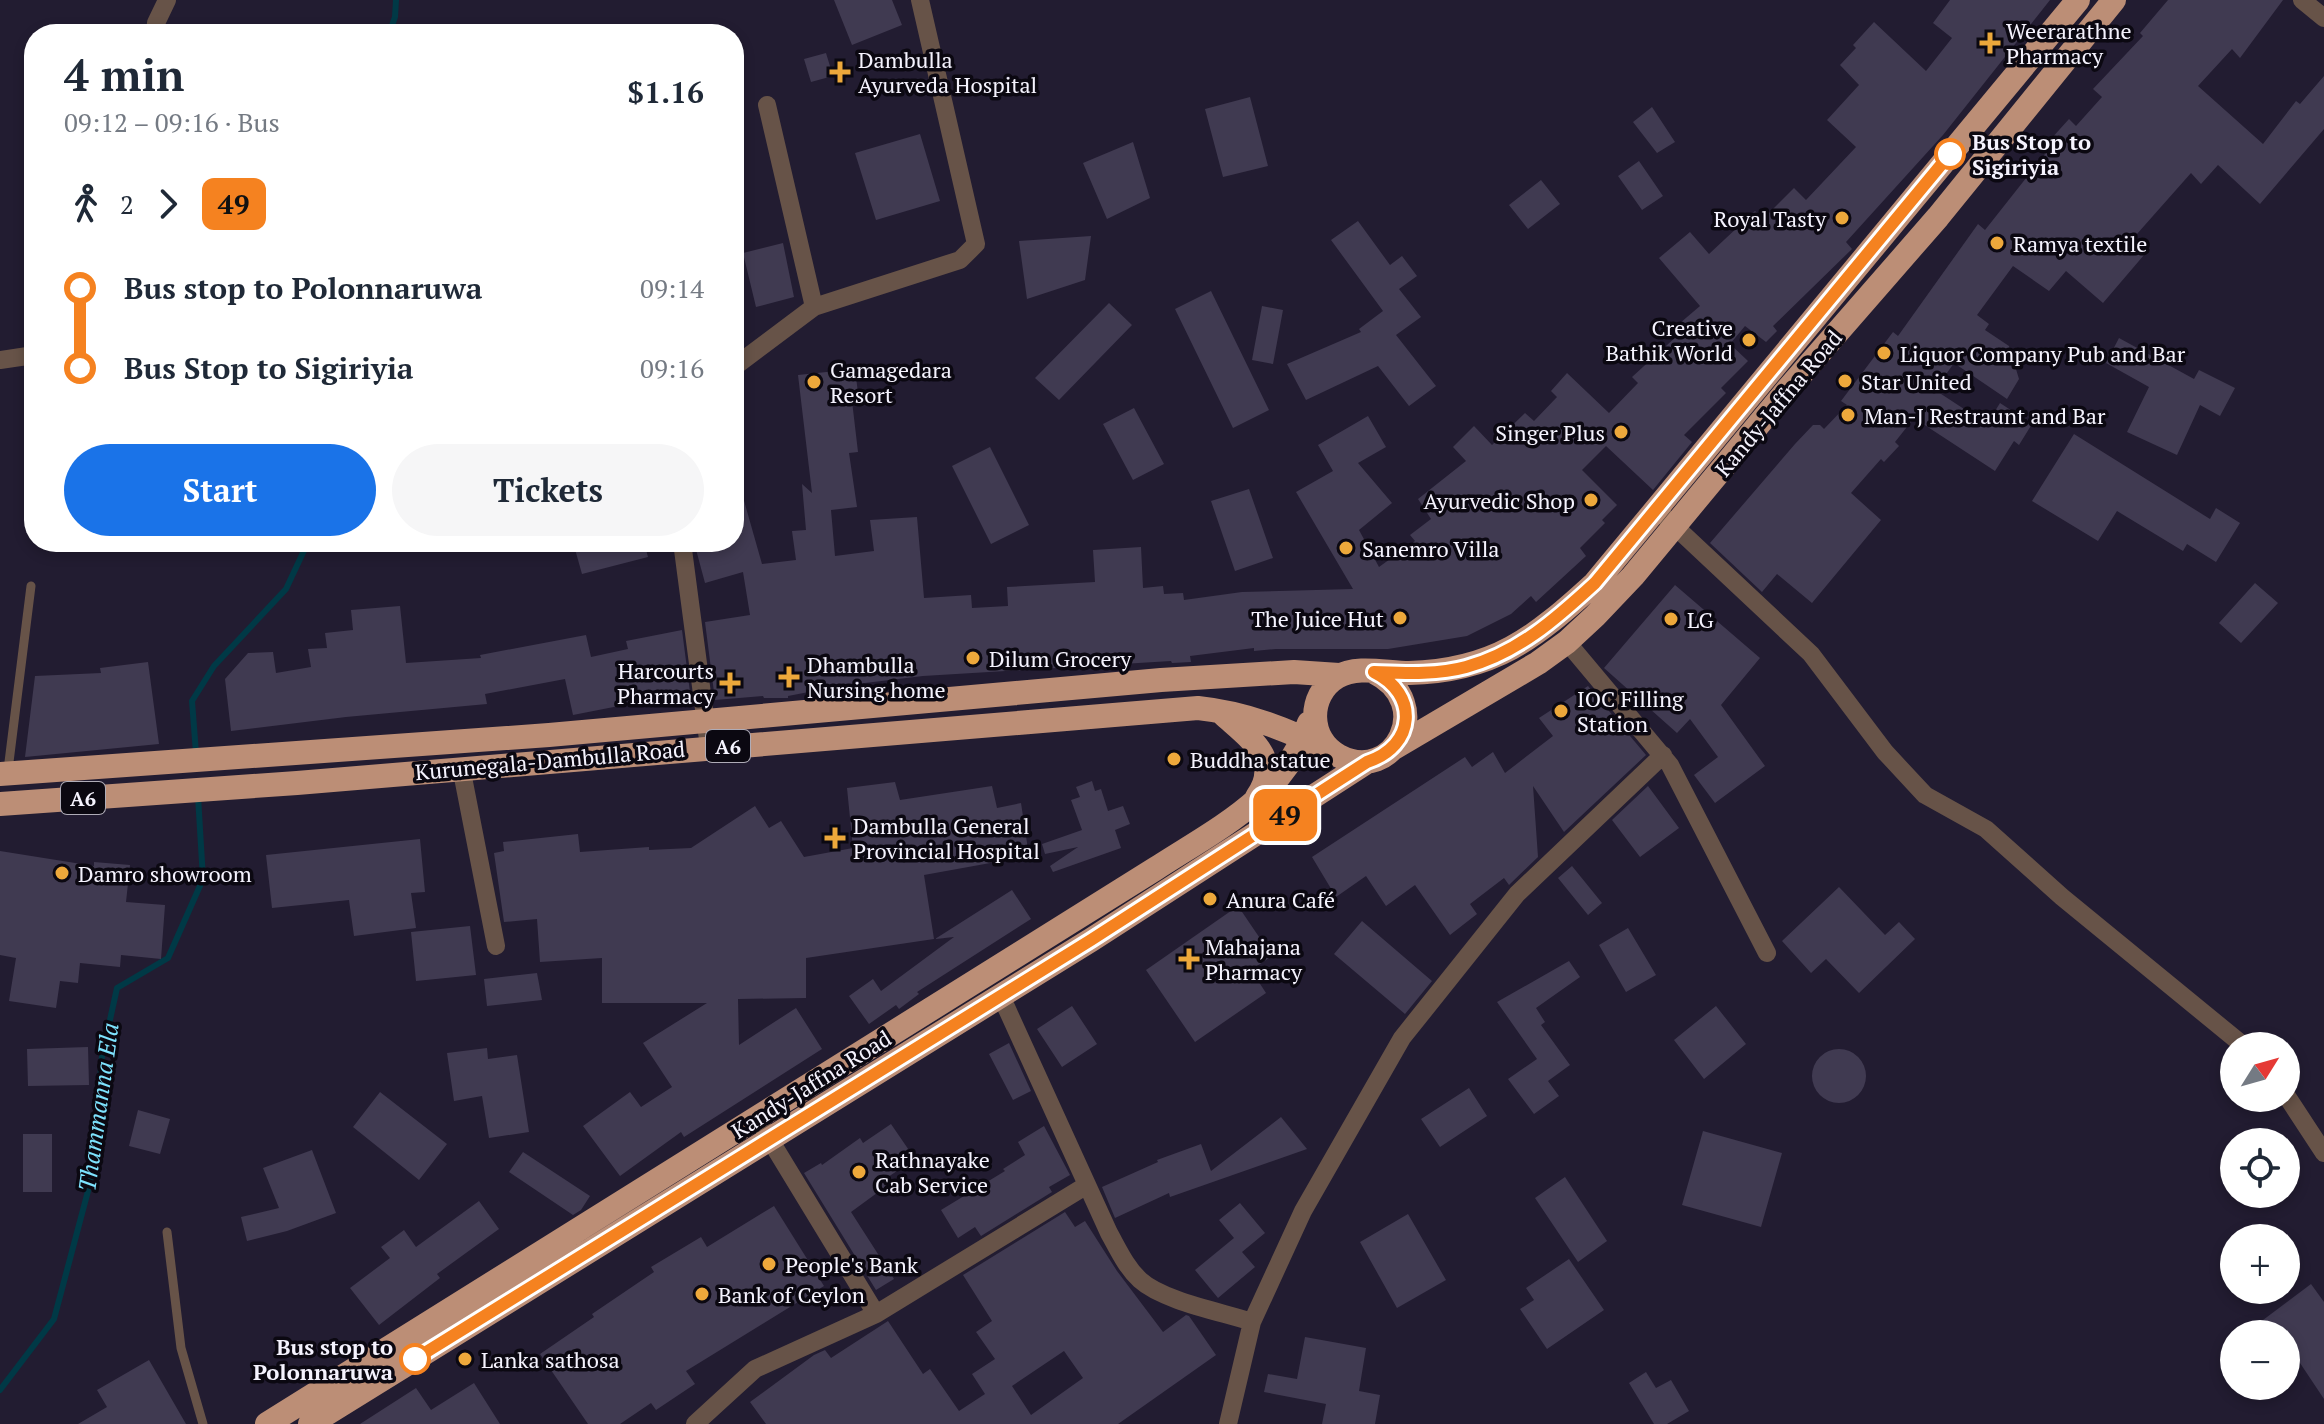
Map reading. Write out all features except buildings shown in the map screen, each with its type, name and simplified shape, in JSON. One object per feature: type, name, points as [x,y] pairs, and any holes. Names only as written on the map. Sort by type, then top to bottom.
[{"type":"highway","name":"Kandy-Jaffna Road","points":[[1374,672],[1410,673],[1464,668],[1512,649],[1555,618],[1595,583],[2078,0]]},
{"type":"highway","name":"Kandy-Jaffna Road","points":[[1392,750],[1478,701],[1567,642],[1633,576],[1788,389],[1938,217],[2114,0]]},
{"type":"highway","points":[[1350,671],[1374,672],[1396,687],[1406,712],[1400,739],[1392,750],[1367,762],[1355,762],[1332,752],[1317,733],[1314,720],[1320,694],[1339,675],[1350,671]]},
{"type":"highway","name":"Kurunegala-Dambulla Road","points":[[4,774],[549,735],[1161,680],[1294,672],[1339,675]]},
{"type":"highway","name":"Kandy-Jaffna Road","points":[[267,1424],[1248,808],[1289,767],[1316,706]]},
{"type":"highway","name":"Kurunegala-Dambulla Road","points":[[0,804],[1198,708],[1218,710],[1272,725],[1332,752]]},
{"type":"highway","points":[[1218,710],[1259,748],[1265,759],[1266,782],[1248,808]]},
{"type":"highway","points":[[827,711],[830,738]]},
{"type":"highway","name":"Kandy-Jaffna Road","points":[[310,1424],[1001,996],[1367,762]]},
{"type":"highway","points":[[691,1158],[705,1180]]},
{"type":"street","points":[[156,24],[167,0]]},
{"type":"street","points":[[744,360],[814,307],[960,260],[976,244],[920,0]]},
{"type":"street","points":[[2302,0],[2324,18]]},
{"type":"street","points":[[767,105],[814,307]]},
{"type":"street","points":[[0,360],[24,356]]},
{"type":"street","points":[[1657,506],[1673,527],[1811,654],[1885,752],[1925,795],[1986,829],[2062,897],[2227,1032]]},
{"type":"street","points":[[683,552],[709,747]]},
{"type":"street","points":[[1567,642],[1663,755],[1699,816],[1767,953]]},
{"type":"street","points":[[1228,1424],[1252,1322],[1303,1211],[1402,1038],[1517,894],[1663,755]]},
{"type":"street","points":[[461,767],[496,946]]},
{"type":"street","points":[[1001,996],[1119,1252],[1137,1277],[1148,1287],[1174,1298],[1252,1322]]},
{"type":"street","points":[[2297,1112],[2324,1153]]},
{"type":"street","points":[[756,1118],[876,1314]]},
{"type":"street","points":[[695,1424],[755,1369],[876,1314],[1087,1185]]},
{"type":"lane","points":[[4,774],[31,586]]},
{"type":"lane","points":[[167,1232],[181,1348],[203,1424]]},
{"type":"waterway","name":"Thammanna Ela","points":[[393,24],[396,0]]},
{"type":"waterway","name":"Thammanna Ela","points":[[196,753],[192,701],[214,666],[286,589],[303,552]]},
{"type":"waterway","name":"Thammanna Ela","points":[[0,1390],[54,1319],[92,1176],[102,1056],[117,988],[168,958],[203,879],[198,796]]},
{"type":"bus line","name":"49","points":[[415,1359],[1091,940],[1367,762],[1392,750],[1405,726],[1406,712],[1396,687],[1374,672],[1410,673],[1464,668],[1488,660],[1537,633],[1580,597],[1595,583],[1950,154]]},
{"type":"place","name":"Weerarathne Pharmacy","points":[[1990,43]]},
{"type":"place","name":"Dambulla Ayurveda Hospital","points":[[840,72]]},
{"type":"place","name":"Bus Stop to Sigiriyia","points":[[1950,154]]},
{"type":"place","name":"Royal Tasty","points":[[1842,218]]},
{"type":"place","name":"Ramya textile","points":[[1997,243]]},
{"type":"place","name":"Creative Bathik World","points":[[1749,340]]},
{"type":"place","name":"Liquor Company Pub and Bar","points":[[1884,353]]},
{"type":"place","name":"Star United","points":[[1845,381]]},
{"type":"place","name":"Gamagedara Resort","points":[[814,382]]},
{"type":"place","name":"Man-J Restraunt and Bar","points":[[1848,415]]},
{"type":"place","name":"Singer Plus","points":[[1621,432]]},
{"type":"place","name":"Ayurvedic Shop","points":[[1591,500]]},
{"type":"place","name":"Sanemro Villa","points":[[1346,548]]},
{"type":"place","name":"The Juice Hut","points":[[1400,618]]},
{"type":"place","name":"LG","points":[[1671,619]]},
{"type":"place","name":"Dilum Grocery","points":[[973,658]]},
{"type":"place","name":"Dhambulla Nursing home","points":[[789,677]]},
{"type":"place","name":"Harcourts Pharmacy","points":[[730,683]]},
{"type":"place","name":"IOC Filling Station","points":[[1561,711]]},
{"type":"place","name":"Buddha statue","points":[[1174,759]]},
{"type":"place","name":"Dambulla General Provincial Hospital","points":[[835,838]]},
{"type":"place","name":"Damro showroom","points":[[62,873]]},
{"type":"place","name":"Anura Café","points":[[1210,899]]},
{"type":"place","name":"Mahajana Pharmacy","points":[[1189,959]]},
{"type":"place","name":"Rathnayake Cab Service","points":[[859,1172]]},
{"type":"place","name":"People's Bank","points":[[769,1264]]},
{"type":"place","name":"Bank of Ceylon","points":[[702,1294]]},
{"type":"place","name":"Bus stop to Polonnaruwa","points":[[415,1359]]},
{"type":"place","name":"Lanka sathosa","points":[[465,1359]]}]
